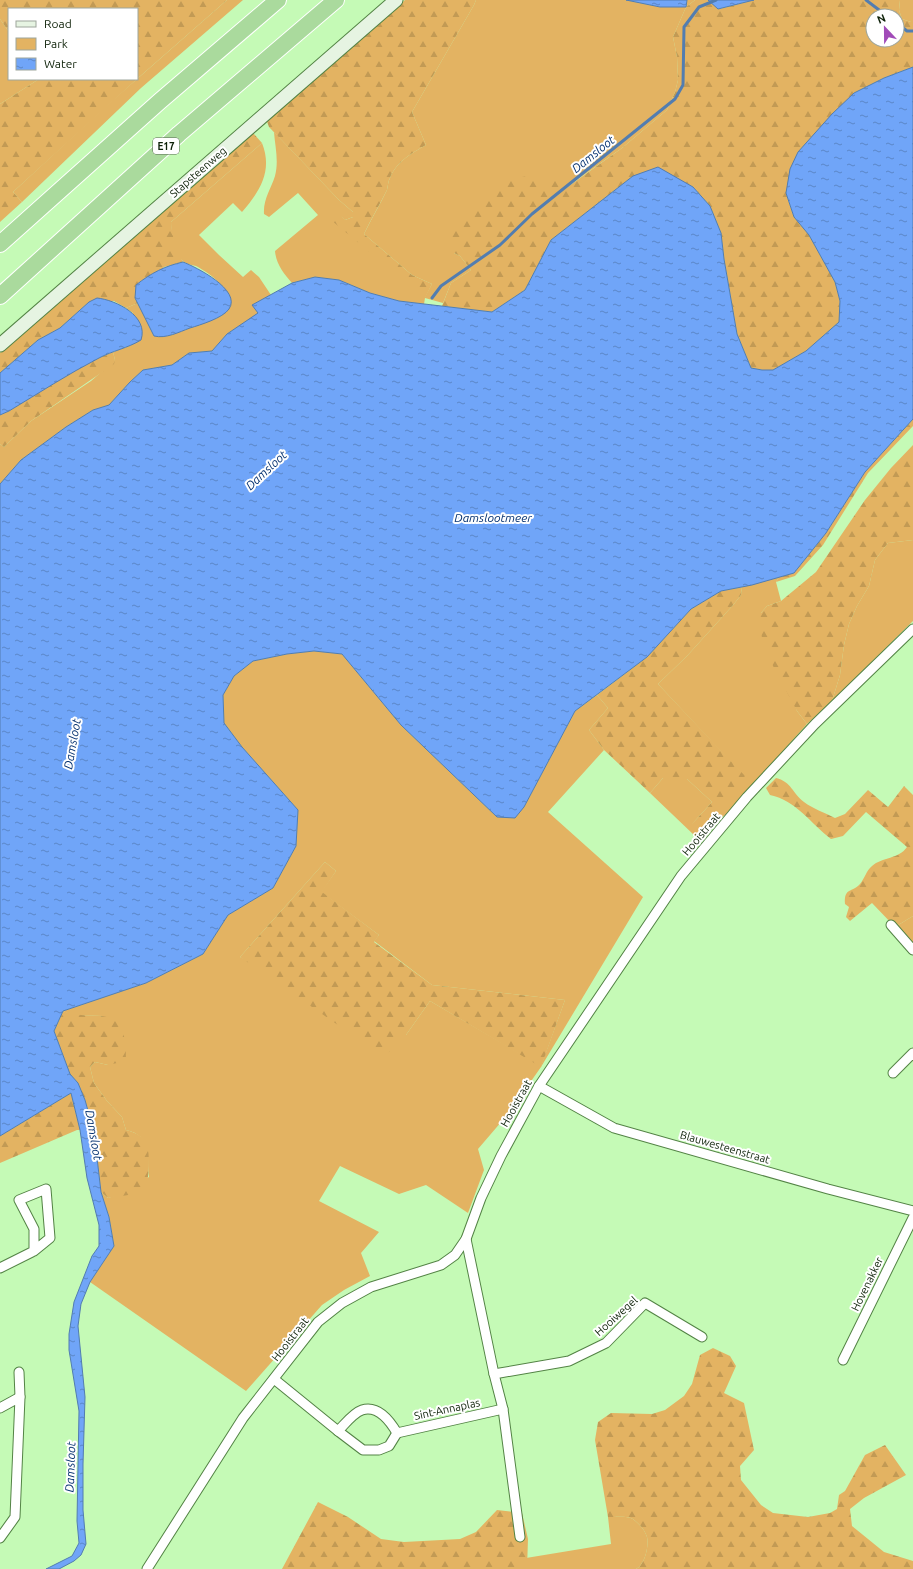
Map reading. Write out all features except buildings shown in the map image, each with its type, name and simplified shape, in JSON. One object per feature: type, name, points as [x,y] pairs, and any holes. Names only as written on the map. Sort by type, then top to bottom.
[{"type":"highway","points":[[0,244],[160,101],[278,0]]},
{"type":"highway","name":"E17","points":[[0,296],[179,134],[336,0]]},
{"type":"street","name":"Stapsteenweg","points":[[0,344],[396,0]]},
{"type":"street","name":"Hooistraat","points":[[147,1569],[243,1418],[318,1322],[342,1303],[371,1287],[441,1265],[455,1255],[466,1239],[481,1198],[501,1156],[539,1086],[681,876],[747,797],[815,724],[913,629]]},
{"type":"street","points":[[891,925],[913,950]]},
{"type":"street","points":[[893,1073],[913,1053]]},
{"type":"street","name":"Blauwesteenstraat","points":[[539,1086],[614,1128],[828,1189],[913,1211]]},
{"type":"street","points":[[0,1268],[34,1251],[50,1238],[46,1189],[17,1201],[34,1229],[34,1251]]},
{"type":"street","name":"Hovenakker","points":[[843,1360],[913,1218]]},
{"type":"street","points":[[466,1239],[494,1374],[503,1409],[520,1537]]},
{"type":"street","name":"Hooiwegel","points":[[494,1374],[569,1361],[606,1343],[646,1303],[702,1337]]},
{"type":"street","points":[[0,1538],[15,1518],[20,1397],[19,1372]]},
{"type":"street","points":[[274,1379],[338,1431],[363,1450],[379,1450],[389,1446],[397,1433],[390,1420],[376,1410],[363,1409],[354,1414],[338,1431]]},
{"type":"street","points":[[0,1408],[20,1397]]},
{"type":"street","name":"Sint-Annaplas","points":[[397,1433],[503,1409]]},
{"type":"green space","points":[[0,0],[227,0],[138,78],[138,8],[8,8],[8,31],[0,19]]},
{"type":"green space","points":[[227,0],[243,0],[141,88],[22,202],[13,192],[104,108],[136,80],[138,80],[138,78]]},
{"type":"green space","points":[[405,0],[476,0],[412,112],[426,145],[410,155],[396,167],[389,179],[387,190],[364,234],[412,275],[432,284],[425,298],[331,220],[329,213],[334,212],[345,220],[353,217],[353,212],[339,200],[269,127],[266,119]]},
{"type":"green space","points":[[476,0],[626,0],[660,7],[685,7],[687,0],[695,0],[686,7],[673,37],[677,57],[678,80],[675,92],[667,110],[622,148],[561,191],[454,253],[460,256],[471,270],[451,283],[443,303],[425,298],[424,304],[399,301],[370,293],[339,280],[315,277],[292,283],[283,272],[275,251],[318,215],[298,193],[269,217],[264,214],[266,199],[276,170],[277,159],[274,132],[339,200],[353,212],[353,217],[345,220],[425,297],[432,284],[412,275],[364,234],[387,190],[389,179],[396,167],[410,155],[426,145],[412,112]]},
{"type":"green space","points":[[695,0],[708,0],[719,9],[754,0],[900,0],[899,8],[865,8],[865,48],[905,48],[905,20],[913,22],[913,67],[884,78],[854,93],[798,152],[786,193],[794,217],[809,235],[835,282],[840,301],[839,322],[806,351],[773,370],[751,368],[737,334],[721,233],[710,206],[693,187],[633,176],[551,240],[525,290],[492,312],[442,306],[451,283],[471,270],[460,256],[454,253],[449,247],[450,235],[455,223],[476,202],[505,183],[514,179],[526,176],[556,180],[562,191],[622,148],[667,110],[675,92],[678,80],[677,57],[673,37],[686,7]]},
{"type":"green space","points":[[900,0],[913,0],[913,22],[905,20],[905,8],[899,8]]},
{"type":"green space","points":[[0,19],[8,31],[8,80],[37,80],[0,104]]},
{"type":"green space","points":[[37,80],[136,80],[13,192],[22,202],[0,222],[0,104]]},
{"type":"green space","points":[[253,133],[262,143],[171,222],[172,232],[178,252],[183,262],[164,267],[135,298],[138,303],[126,308],[114,301],[89,302],[60,328],[38,340],[0,373],[0,353]]},
{"type":"green space","points":[[262,143],[265,153],[265,172],[263,180],[254,196],[242,212],[233,203],[199,235],[243,277],[251,270],[259,277],[271,295],[253,305],[259,313],[227,334],[212,351],[189,353],[172,365],[143,370],[109,405],[93,410],[66,427],[21,460],[0,484],[0,444],[4,447],[31,421],[91,381],[115,360],[113,352],[129,346],[133,313],[126,308],[138,303],[154,336],[171,335],[221,316],[231,303],[226,291],[218,281],[202,269],[185,263],[178,255],[174,244],[171,222]]},
{"type":"green space","points":[[113,352],[115,360],[114,364],[31,421],[4,447],[0,444],[0,415],[9,411],[72,371]]},
{"type":"green space","points":[[913,419],[913,426],[868,473],[823,545],[795,576],[776,582],[779,577],[794,573],[826,533],[865,472]]},
{"type":"green space","points":[[913,445],[913,540],[888,543],[875,560],[869,586],[857,606],[849,624],[844,645],[840,675],[832,701],[807,724],[797,711],[764,649],[759,621],[761,613],[767,606],[781,601],[816,572],[865,500],[891,468]]},
{"type":"green space","points":[[913,540],[913,621],[832,701],[840,675],[844,645],[849,624],[857,606],[869,586],[875,560],[888,543]]},
{"type":"green space","points":[[779,577],[776,582],[781,601],[767,606],[761,613],[797,711],[807,724],[728,813],[695,836],[650,793],[663,778],[687,779],[712,802],[692,824],[744,776],[658,684],[687,656],[734,604],[741,595],[742,587]]},
{"type":"green space","points":[[742,587],[741,595],[734,604],[687,656],[658,684],[745,776],[697,830],[692,824],[712,802],[687,779],[676,790],[663,778],[650,793],[604,750],[589,730],[608,708],[597,695],[647,657],[691,609],[721,591]]},
{"type":"green space","points":[[314,651],[342,654],[401,725],[497,817],[524,807],[575,711],[597,695],[608,708],[589,730],[604,750],[548,812],[643,897],[541,1067],[508,1114],[478,1149],[484,1170],[468,1213],[426,1185],[399,1194],[340,1166],[319,1201],[379,1232],[361,1253],[370,1276],[344,1290],[322,1305],[246,1391],[90,1282],[114,1246],[109,1217],[101,1192],[108,1198],[117,1195],[149,1177],[148,1154],[144,1142],[134,1133],[126,1130],[122,1117],[107,1101],[94,1083],[90,1067],[95,1062],[108,1065],[102,1016],[72,1015],[63,1011],[146,983],[203,954],[228,915],[273,888],[296,846],[298,810],[242,747],[224,723],[223,695],[234,676],[253,661],[287,654]],"holes":[[[325,862],[336,871],[321,892],[379,935],[374,941],[432,985],[565,1000],[541,1066],[430,1001],[406,1035],[240,957]]]},
{"type":"green space","points":[[776,778],[789,785],[800,799],[807,804],[835,818],[845,814],[868,790],[888,807],[904,786],[913,795],[913,916],[895,927],[872,903],[850,921],[846,917],[849,907],[845,904],[847,893],[860,884],[872,866],[900,854],[907,847],[866,812],[843,836],[831,839],[795,807],[788,802],[770,795],[766,788]]},
{"type":"green space","points":[[325,862],[336,871],[322,892],[379,935],[374,942],[432,985],[565,1000],[541,1067],[430,1001],[406,1035],[384,1057],[240,957]]},
{"type":"green space","points":[[913,916],[913,947],[895,927]]},
{"type":"green space","points":[[63,1011],[77,1015],[109,1017],[120,1026],[123,1032],[126,1046],[126,1061],[108,1065],[95,1062],[90,1067],[94,1083],[107,1101],[122,1117],[126,1130],[140,1136],[147,1146],[149,1164],[147,1183],[142,1190],[133,1194],[108,1198],[101,1192],[94,1132],[85,1100],[78,1083],[70,1074],[54,1031]]},
{"type":"green space","points":[[71,1093],[80,1130],[0,1163],[0,1136]]},
{"type":"green space","points":[[713,1348],[730,1356],[736,1366],[724,1393],[744,1403],[754,1450],[740,1466],[741,1480],[761,1505],[773,1513],[808,1517],[830,1513],[837,1509],[839,1495],[845,1491],[865,1455],[885,1445],[906,1475],[864,1498],[850,1509],[852,1526],[884,1552],[913,1561],[913,1569],[636,1569],[642,1564],[646,1555],[647,1537],[641,1526],[631,1518],[608,1517],[595,1440],[598,1422],[611,1413],[652,1414],[665,1410],[684,1396],[692,1384],[700,1355]]},
{"type":"green space","points":[[318,1502],[348,1517],[381,1539],[404,1542],[460,1539],[476,1532],[497,1510],[522,1513],[528,1539],[527,1569],[282,1569]]},
{"type":"green space","points":[[608,1517],[631,1518],[639,1524],[645,1532],[647,1537],[647,1550],[642,1564],[636,1569],[527,1569],[526,1558],[611,1544]]},
{"type":"water","points":[[626,0],[687,0],[686,7],[660,7]]},
{"type":"water","points":[[708,0],[754,0],[718,9]]},
{"type":"water","name":"Damslootmeer","points":[[913,67],[913,419],[865,472],[826,533],[794,573],[752,585],[721,591],[691,609],[647,657],[575,711],[524,807],[515,818],[497,817],[401,725],[342,654],[314,651],[287,654],[253,661],[234,676],[223,695],[224,723],[242,747],[298,810],[296,846],[273,888],[228,915],[203,954],[146,983],[63,1011],[54,1031],[70,1074],[78,1083],[85,1100],[94,1132],[101,1192],[109,1217],[114,1246],[90,1282],[81,1304],[78,1326],[85,1397],[83,1510],[86,1544],[81,1555],[74,1561],[59,1569],[46,1569],[72,1556],[79,1543],[77,1521],[79,1411],[69,1350],[69,1334],[74,1302],[92,1256],[99,1246],[99,1225],[87,1178],[80,1130],[71,1093],[0,1136],[0,484],[21,460],[66,427],[93,410],[109,405],[143,370],[172,365],[189,353],[212,351],[227,334],[258,313],[252,305],[292,283],[315,277],[339,280],[370,293],[399,301],[492,312],[525,290],[551,240],[633,176],[658,167],[693,187],[710,206],[721,233],[737,334],[751,368],[773,370],[806,351],[839,322],[840,301],[835,282],[809,235],[794,217],[786,193],[790,169],[798,152],[832,114],[854,93],[884,78]]},
{"type":"water","points":[[183,262],[207,274],[224,287],[229,294],[231,302],[229,309],[217,318],[205,323],[168,336],[154,336],[135,298],[136,285],[158,270]]},
{"type":"water","points":[[97,298],[113,302],[129,311],[136,317],[142,331],[141,340],[87,364],[0,415],[0,373],[38,340],[60,328],[89,302]]},
{"type":"waterway","name":"Damsloot","points":[[432,298],[441,286],[500,245],[532,214],[675,99],[683,85],[684,27],[699,7],[716,0]]},
{"type":"waterway","name":"Damsloot","points":[[866,0],[876,8]]},
{"type":"waterway","name":"Damsloot","points":[[905,29],[913,31]]}]
